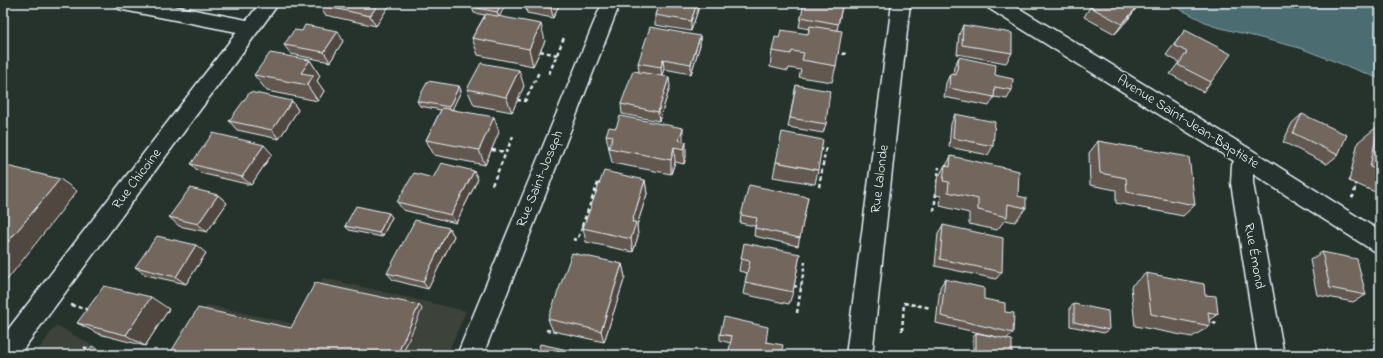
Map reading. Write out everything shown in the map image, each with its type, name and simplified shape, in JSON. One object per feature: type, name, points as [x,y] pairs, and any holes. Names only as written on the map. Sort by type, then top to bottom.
[{"type":"street","points":[[123,3],[251,28]]},
{"type":"street","name":"Rue Chicoine","points":[[4,355],[270,3]]},
{"type":"street","name":"Rue Saint-Joseph","points":[[470,355],[612,3]]},
{"type":"street","name":"Rue Lalonde","points":[[860,355],[901,3]]},
{"type":"street","name":"Avenue Saint-Jean-Baptiste","points":[[995,3],[1247,158],[1380,243]]},
{"type":"street","name":"Rue Émond","points":[[1247,158],[1243,165],[1242,183],[1271,355]]},
{"type":"path","points":[[549,74],[565,35]]},
{"type":"path","points":[[540,52],[557,55]]},
{"type":"path","points":[[836,59],[837,53],[846,54]]},
{"type":"path","points":[[517,100],[525,101],[539,72]]},
{"type":"path","points":[[492,185],[514,134]]},
{"type":"path","points":[[819,188],[826,148]]},
{"type":"path","points":[[492,150],[506,152]]},
{"type":"path","points":[[934,211],[939,167]]},
{"type":"path","points":[[817,170],[822,171]]},
{"type":"path","points":[[573,239],[577,240],[585,212],[598,183],[595,182]]},
{"type":"path","points":[[1347,196],[1353,197],[1356,184]]},
{"type":"path","points":[[592,199],[596,200]]},
{"type":"path","points":[[582,226],[586,227]]},
{"type":"path","points":[[797,313],[805,262]]},
{"type":"path","points":[[793,286],[801,288]]},
{"type":"path","points":[[902,331],[904,303],[930,308]]},
{"type":"path","points":[[71,305],[91,310]]},
{"type":"path","points":[[1200,319],[1219,325]]},
{"type":"path","points":[[546,330],[553,330],[555,324]]},
{"type":"path","points":[[84,348],[97,355]]},
{"type":"shaded area","points":[[323,278],[466,311],[447,355],[177,355],[207,305],[299,325]]},
{"type":"shaded area","points":[[56,325],[109,355],[35,355]]},
{"type":"water","points":[[1168,3],[1380,3],[1380,79],[1300,48],[1213,26]]},
{"type":"building","points":[[321,3],[379,3],[370,16],[319,5]]},
{"type":"building","points":[[475,3],[502,3],[497,12],[472,7]]},
{"type":"building","points":[[525,3],[553,3],[551,8]]},
{"type":"building","points":[[659,3],[697,3],[691,21],[655,15]]},
{"type":"building","points":[[804,3],[843,3],[838,24],[801,17]]},
{"type":"building","points":[[1093,3],[1129,3],[1137,7],[1122,24],[1090,7]]},
{"type":"building","points":[[486,14],[541,24],[529,49],[472,38]]},
{"type":"building","points":[[305,25],[338,31],[324,52],[284,45],[294,30],[302,31]]},
{"type":"building","points":[[963,25],[1012,33],[1012,53],[962,45]]},
{"type":"building","points":[[810,26],[842,31],[836,66],[802,60],[804,53],[792,51],[791,54],[772,51],[775,37],[779,38],[781,30],[808,34]]},
{"type":"building","points":[[650,27],[700,36],[691,64],[663,59],[661,67],[638,63]]},
{"type":"building","points":[[1185,30],[1231,54],[1211,82],[1178,65],[1187,52],[1174,45]]},
{"type":"building","points":[[270,53],[310,60],[301,73],[314,75],[307,85],[254,75]]},
{"type":"building","points":[[959,57],[996,65],[995,75],[1013,79],[1012,90],[995,87],[994,97],[949,88],[950,74],[956,75]]},
{"type":"building","points":[[481,63],[519,70],[506,97],[467,89]]},
{"type":"building","points":[[633,71],[669,77],[658,112],[621,104]]},
{"type":"building","points":[[428,81],[459,86],[449,107],[417,101]]},
{"type":"building","points":[[796,85],[830,91],[826,124],[790,118]]},
{"type":"building","points":[[250,92],[292,101],[272,130],[229,121]]},
{"type":"building","points":[[442,108],[494,117],[479,150],[426,140]]},
{"type":"building","points":[[955,114],[995,122],[993,146],[953,138]]},
{"type":"building","points":[[1302,114],[1347,135],[1338,155],[1293,133]]},
{"type":"building","points":[[620,116],[683,128],[679,140],[686,142],[684,149],[674,147],[671,160],[609,148],[613,136],[606,135],[609,127],[616,128]]},
{"type":"building","points":[[1378,126],[1380,127],[1380,171],[1370,167]]},
{"type":"building","points":[[782,132],[823,140],[818,170],[776,162]]},
{"type":"building","points":[[213,133],[264,145],[242,177],[191,164]]},
{"type":"building","points":[[1098,141],[1189,157],[1195,205],[1127,192],[1126,178],[1100,173]]},
{"type":"building","points":[[951,156],[1019,171],[1018,196],[1026,198],[1026,208],[1008,204],[1007,217],[978,210],[978,199],[948,192],[949,182],[943,181],[945,165],[950,167]]},
{"type":"building","points":[[441,163],[474,171],[451,215],[397,202],[414,173],[433,178]]},
{"type":"building","points":[[3,165],[60,179],[3,248]]},
{"type":"building","points":[[604,171],[645,180],[632,222],[636,222],[631,239],[583,228]]},
{"type":"building","points":[[749,185],[808,197],[800,238],[755,228],[757,218],[741,215]]},
{"type":"building","points":[[190,188],[218,195],[198,224],[169,217]]},
{"type":"building","points":[[356,206],[389,213],[379,233],[345,226]]},
{"type":"building","points":[[415,220],[449,228],[423,282],[387,273]]},
{"type":"building","points":[[943,225],[1003,238],[1002,272],[940,259]]},
{"type":"building","points":[[157,236],[196,245],[176,277],[135,267]]},
{"type":"building","points":[[744,243],[800,254],[793,292],[745,282],[750,261],[741,259]]},
{"type":"building","points":[[1322,252],[1357,259],[1366,295],[1330,288]]},
{"type":"building","points":[[572,253],[622,264],[601,331],[548,319]]},
{"type":"building","points":[[1146,273],[1204,284],[1205,295],[1216,296],[1218,314],[1208,312],[1210,326],[1151,314]]},
{"type":"building","points":[[945,279],[984,288],[984,299],[1005,303],[1005,312],[1014,313],[1013,333],[941,316]]},
{"type":"building","points":[[315,283],[419,305],[397,355],[169,355],[198,308],[291,328]]},
{"type":"building","points":[[104,286],[151,297],[126,335],[77,323]]},
{"type":"building","points":[[1074,304],[1108,311],[1109,330],[1074,322]]},
{"type":"building","points":[[724,317],[768,327],[766,342],[783,345],[781,355],[728,355],[732,336],[720,334]]},
{"type":"building","points":[[976,333],[1012,340],[1012,355],[976,355]]},
{"type":"building","points":[[540,344],[591,355],[536,355]]},
{"type":"building","points":[[92,346],[109,355],[85,355]]},
{"type":"building","points":[[943,352],[955,355],[943,355]]},
{"type":"building","points":[[1168,352],[1184,355],[1169,355]]}]
